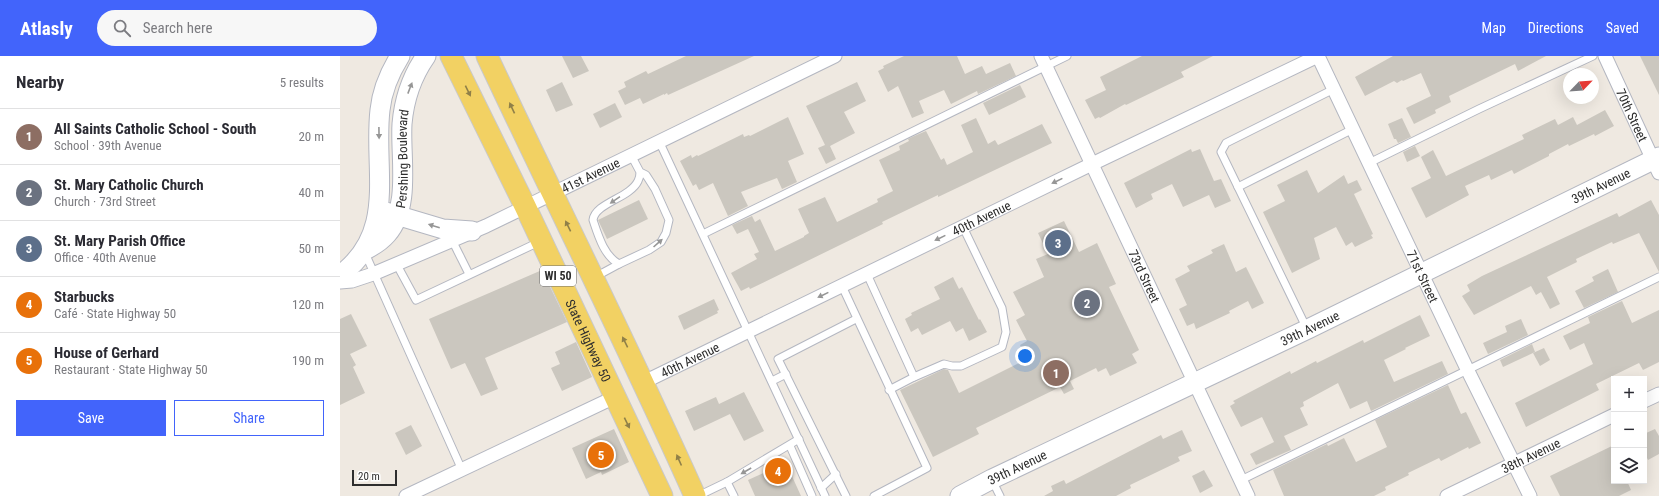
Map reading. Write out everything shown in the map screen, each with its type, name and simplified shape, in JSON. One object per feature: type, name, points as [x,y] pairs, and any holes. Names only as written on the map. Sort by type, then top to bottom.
[{"type":"main road","name":"Pershing Boulevard","points":[[340,275],[353,264],[364,251],[371,238],[377,209],[380,182],[380,109],[388,79],[400,56]]},
{"type":"main road","name":"Pershing Boulevard","points":[[364,251],[388,234],[397,215],[401,200],[403,162],[402,124],[405,103],[414,78],[426,56]]},
{"type":"main road","name":"State Highway 50","points":[[451,56],[525,206],[662,496]]},
{"type":"main road","name":"WI 50","points":[[487,56],[644,382],[697,496]]},
{"type":"main road","name":"39th Avenue","points":[[960,496],[992,479],[1194,382],[1308,329],[1422,272],[1657,164]]},
{"type":"main road","points":[[377,209],[443,229],[472,231]]},
{"type":"street","name":"41st Avenue","points":[[340,282],[352,281],[374,274],[472,231],[835,56]]},
{"type":"street","name":"71st Street","points":[[1318,56],[1530,496]]},
{"type":"street","name":"40th Avenue","points":[[644,382],[1318,56]]},
{"type":"street","name":"70th Street","points":[[1605,56],[1657,164]]},
{"type":"street","name":"73rd Street","points":[[1043,61],[1248,496]]},
{"type":"street","points":[[1647,400],[1659,394]]},
{"type":"street","points":[[406,496],[615,397]]},
{"type":"street","name":"38th Avenue","points":[[1447,496],[1611,416]]},
{"type":"lane","points":[[703,234],[1043,61],[1067,56]]},
{"type":"lane","points":[[1369,163],[1479,109],[1593,56]]},
{"type":"lane","points":[[1308,329],[1221,152],[1226,143],[1334,89]]},
{"type":"lane","points":[[1238,187],[1353,129]]},
{"type":"lane","points":[[659,141],[825,496]]},
{"type":"lane","points":[[593,278],[649,250],[660,242],[666,234],[669,220],[655,189],[646,175],[640,172],[631,155]]},
{"type":"lane","points":[[619,264],[613,261],[607,253],[592,220],[593,215],[599,209],[614,201],[634,186],[638,182],[640,172]]},
{"type":"lane","points":[[889,390],[944,364],[961,366],[1002,346],[1006,332],[1002,308],[963,227]]},
{"type":"lane","points":[[452,240],[469,274]]},
{"type":"lane","points":[[397,265],[416,300],[541,241]]},
{"type":"lane","points":[[364,251],[462,470]]},
{"type":"lane","points":[[867,274],[914,378]]},
{"type":"lane","points":[[1241,480],[1659,277]]},
{"type":"lane","points":[[842,286],[889,390],[927,468],[874,496]]},
{"type":"lane","points":[[846,496],[778,359],[856,319]]},
{"type":"lane","points":[[772,381],[786,374]]},
{"type":"lane","points":[[697,496],[727,482],[790,446],[799,439]]},
{"type":"lane","points":[[790,446],[812,496]]},
{"type":"lane","points":[[821,488],[836,474]]},
{"type":"lane","points":[[992,479],[1000,496]]},
{"type":"lane","points":[[727,482],[734,496]]},
{"type":"building","points":[[562,56],[581,56],[589,71],[573,78]]},
{"type":"building","points":[[686,56],[754,56],[668,95],[667,93],[664,94],[643,104],[640,98],[625,105],[618,91],[626,87],[624,82],[646,71],[648,74]]},
{"type":"building","points":[[904,56],[957,56],[965,74],[982,66],[986,74],[1010,63],[1016,76],[978,94],[977,91],[951,104],[944,90],[919,101],[924,113],[912,118],[898,86],[888,92],[878,71],[884,68],[883,66]]},
{"type":"building","points":[[1142,56],[1213,56],[1181,72],[1184,77],[1126,105],[1125,104],[1100,118],[1095,119],[1085,100],[1106,90],[1100,77]]},
{"type":"building","points":[[1393,56],[1546,56],[1518,71],[1515,64],[1449,96],[1451,102],[1435,110],[1436,113],[1414,124],[1406,108],[1431,96],[1421,73],[1397,83],[1394,81],[1365,96],[1355,77]]},
{"type":"building","points":[[1640,56],[1659,56],[1659,95]]},
{"type":"building","points":[[562,82],[573,105],[556,112],[546,90]]},
{"type":"building","points":[[857,82],[866,101],[844,112],[855,133],[830,146],[836,159],[826,164],[818,148],[825,145],[806,106]]},
{"type":"building","points":[[1020,85],[1026,97],[989,115],[983,103]]},
{"type":"building","points":[[615,103],[622,117],[600,128],[593,114]]},
{"type":"building","points":[[1605,110],[1614,126],[1595,136],[1594,134],[1569,146],[1568,144],[1549,154],[1549,156],[1514,174],[1512,170],[1491,180],[1489,175],[1465,186],[1469,195],[1426,218],[1411,188],[1431,178],[1421,157],[1433,150],[1446,176],[1524,139],[1522,135],[1555,119],[1558,125],[1573,117],[1577,125]]},
{"type":"building","points":[[788,117],[804,154],[788,161],[797,182],[782,189],[777,178],[741,192],[748,206],[728,216],[713,183],[699,190],[696,184],[693,186],[680,161],[691,155],[692,158],[697,155],[698,156],[743,134],[744,137],[750,136]]},
{"type":"building","points":[[976,118],[988,144],[995,140],[998,145],[1042,124],[1052,143],[882,222],[883,224],[750,289],[749,287],[741,291],[731,273],[757,259],[754,254],[759,252],[748,229],[737,234],[732,225],[752,216],[755,222],[760,219],[775,251],[809,233],[798,209],[825,197],[837,222],[878,202],[877,199],[893,191],[879,160],[900,150],[899,146],[909,141],[908,139],[912,137],[926,131],[941,160],[944,158],[947,165],[973,152],[961,125]]},
{"type":"building","points":[[1402,118],[1411,137],[1398,143],[1396,139],[1394,139],[1388,124]]},
{"type":"building","points":[[1415,146],[1420,156],[1407,162],[1403,152]]},
{"type":"building","points":[[1191,149],[1192,152],[1200,149],[1214,181],[1221,179],[1231,201],[1215,208],[1209,195],[1183,207],[1172,184],[1151,194],[1153,199],[1136,208],[1124,183]]},
{"type":"building","points":[[1307,170],[1318,193],[1344,175],[1348,184],[1357,180],[1362,190],[1354,194],[1373,234],[1371,235],[1373,238],[1355,247],[1352,242],[1346,246],[1336,227],[1314,238],[1320,259],[1292,273],[1263,212],[1285,201],[1277,185]]},
{"type":"building","points":[[639,200],[648,219],[607,239],[598,220]]},
{"type":"building","points":[[1651,200],[1659,215],[1659,272],[1639,233],[1613,244],[1612,242],[1576,259],[1577,262],[1547,277],[1560,304],[1550,309],[1541,292],[1536,295],[1531,286],[1474,315],[1462,296],[1470,291],[1467,285],[1482,276],[1617,213],[1619,217]]},
{"type":"building","points":[[1064,221],[1079,252],[1097,243],[1116,284],[1109,287],[1139,350],[1132,354],[1137,363],[1110,376],[1106,368],[1098,372],[1096,368],[1070,381],[1074,389],[1064,394],[1060,387],[976,428],[979,434],[933,457],[900,390],[944,369],[948,370],[959,393],[1027,359],[1020,345],[1027,341],[1016,320],[1025,315],[1013,292],[1044,277],[1036,259],[1048,254],[1038,233]]},
{"type":"building","points":[[1224,244],[1236,272],[1246,267],[1264,303],[1252,309],[1248,301],[1229,311],[1230,313],[1196,329],[1194,323],[1187,326],[1179,309],[1187,305],[1175,279],[1190,271],[1187,266],[1213,253],[1211,250]]},
{"type":"building","points":[[1608,269],[1618,292],[1584,308],[1575,291],[1594,281],[1592,277]]},
{"type":"building","points":[[542,270],[567,322],[485,358],[498,389],[481,396],[465,363],[451,369],[429,319]]},
{"type":"building","points":[[953,277],[959,289],[962,287],[987,332],[969,341],[963,328],[956,332],[950,321],[922,335],[918,328],[911,332],[905,319],[912,315],[911,313],[940,299],[934,287]]},
{"type":"building","points":[[714,299],[719,310],[717,311],[718,313],[684,330],[678,316]]},
{"type":"building","points":[[1622,301],[1632,323],[1659,310],[1659,362],[1643,370],[1639,363],[1611,376],[1596,384],[1599,390],[1526,427],[1515,403],[1593,364],[1584,343],[1570,350],[1563,336],[1590,323],[1588,317]]},
{"type":"building","points":[[351,314],[367,346],[350,354],[356,365],[353,367],[365,393],[340,405],[340,319]]},
{"type":"building","points":[[1420,315],[1430,336],[1384,360],[1394,382],[1442,361],[1448,374],[1371,411],[1367,401],[1350,409],[1338,383],[1303,402],[1304,406],[1300,408],[1308,425],[1284,436],[1291,450],[1256,465],[1250,454],[1274,442],[1262,417],[1241,427],[1230,406],[1235,403],[1233,401],[1290,371],[1291,374],[1316,361],[1317,363],[1363,340],[1364,343]]},
{"type":"building","points":[[1521,319],[1528,335],[1488,354],[1483,343],[1507,332],[1505,326]]},
{"type":"building","points":[[576,342],[592,377],[562,391],[551,368],[560,364],[555,352]]},
{"type":"building","points":[[1532,344],[1535,352],[1503,367],[1500,360]]},
{"type":"building","points":[[1544,348],[1550,360],[1540,366],[1533,353]]},
{"type":"building","points":[[1448,385],[1461,414],[1466,412],[1481,443],[1469,449],[1468,447],[1441,461],[1439,458],[1408,473],[1409,475],[1385,487],[1386,490],[1374,496],[1284,496],[1273,470],[1327,444],[1328,446],[1344,438],[1356,462],[1387,447],[1375,420]]},
{"type":"building","points":[[744,392],[764,431],[744,441],[730,414],[694,431],[685,411],[716,397],[719,404]]},
{"type":"building","points":[[411,425],[422,446],[406,455],[395,433]]},
{"type":"building","points":[[614,429],[629,462],[602,475],[601,472],[586,479],[572,448]]},
{"type":"building","points":[[1655,429],[1659,436],[1659,454],[1648,460],[1647,458],[1647,433]]},
{"type":"building","points":[[1182,430],[1192,451],[1178,457],[1180,461],[1130,485],[1131,488],[1116,496],[1044,496],[1053,491],[1051,486],[1064,480],[1066,484],[1161,435],[1163,439]]},
{"type":"building","points":[[1611,446],[1611,484],[1628,484],[1631,490],[1619,496],[1560,496],[1550,476]]},
{"type":"building","points":[[786,463],[801,496],[755,496],[748,480]]},
{"type":"building","points":[[1204,470],[1213,486],[1200,493],[1192,476]]},
{"type":"place","name":"St. Mary Parish Office","points":[[1058,243]]},
{"type":"place","name":"St. Mary Catholic Church","points":[[1087,303]]},
{"type":"place","name":"All Saints Catholic School - South","points":[[1056,373]]},
{"type":"place","name":"House of Gerhard","points":[[601,455]]},
{"type":"place","name":"Starbucks","points":[[778,471]]}]
